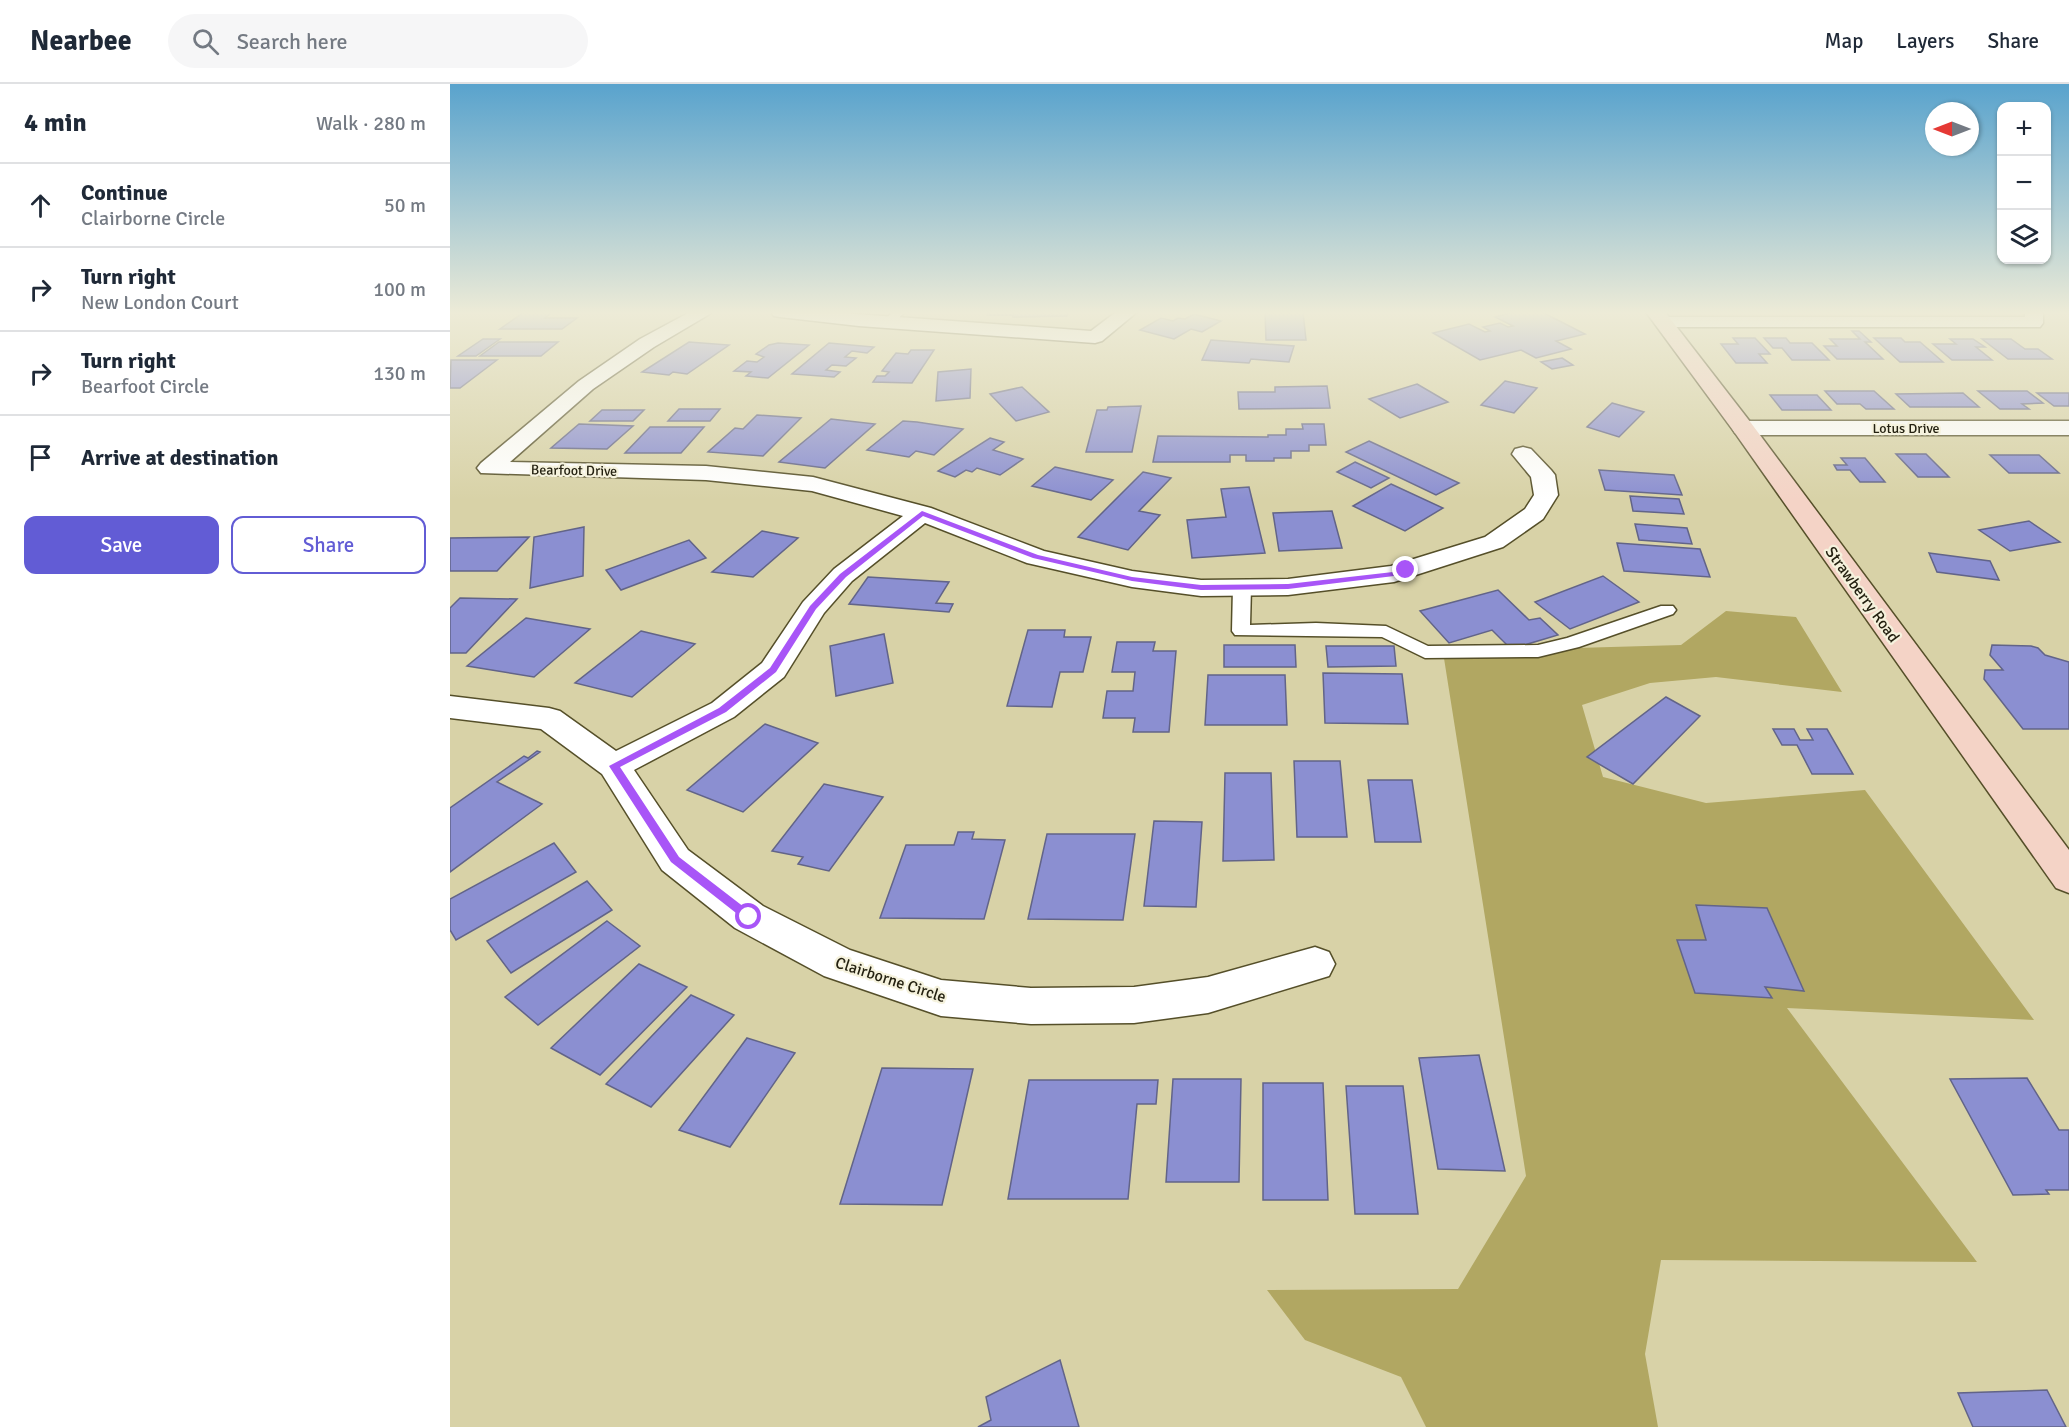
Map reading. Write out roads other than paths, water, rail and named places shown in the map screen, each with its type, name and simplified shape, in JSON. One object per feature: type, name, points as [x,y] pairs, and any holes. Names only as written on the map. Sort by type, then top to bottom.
[{"type":"street","name":"Bearfoot Drive","points":[[601,375],[489,468],[706,472],[813,484],[922,513]]},
{"type":"street","name":"Strawberry Road","points":[[1703,375],[2069,878]]},
{"type":"street","name":"Lotus Drive","points":[[1743,428],[2060,428]]},
{"type":"street","points":[[2060,428],[2069,444]]},
{"type":"street","points":[[450,707],[549,719],[614,766],[723,710],[773,670],[813,608],[843,575],[922,513],[1036,557],[1121,577],[1201,588],[1288,586],[1394,574],[1494,542],[1534,514],[1546,495],[1543,475],[1523,454]]},
{"type":"street","name":"Clairborne Circle","points":[[614,766],[675,860],[749,917],[838,964],[941,998],[1031,1006],[1134,1005],[1208,995],[1315,964]]},
{"type":"lane","points":[[1242,587],[1241,631],[1316,629],[1386,632],[1425,652],[1538,651],[1572,643],[1667,610]]}]
